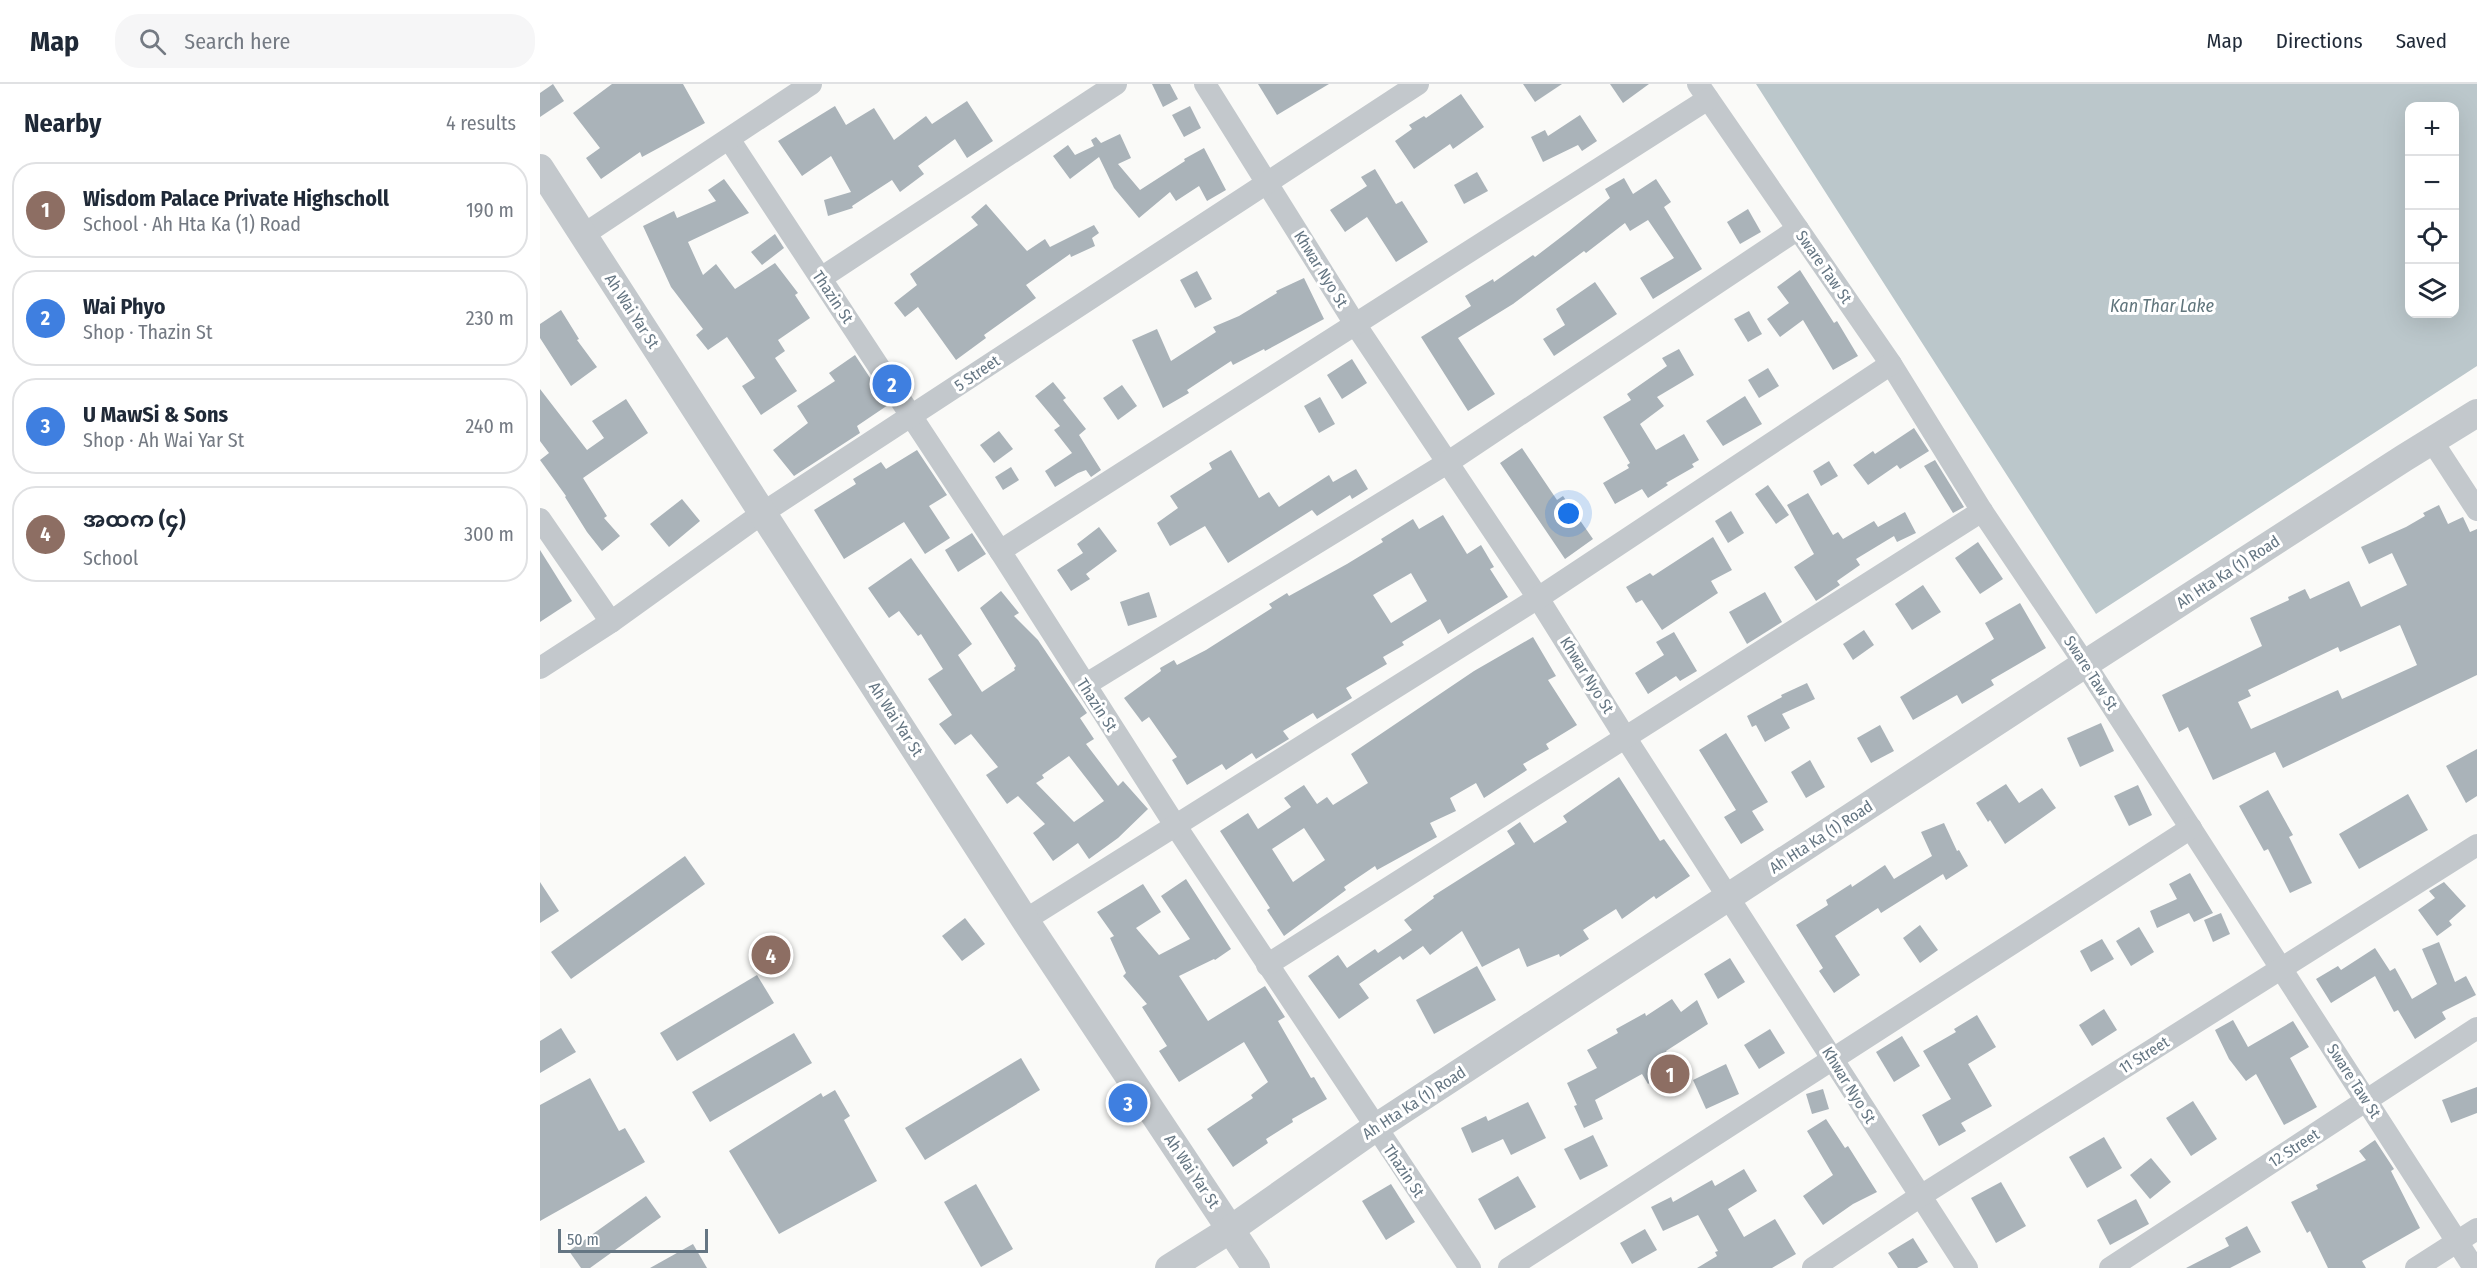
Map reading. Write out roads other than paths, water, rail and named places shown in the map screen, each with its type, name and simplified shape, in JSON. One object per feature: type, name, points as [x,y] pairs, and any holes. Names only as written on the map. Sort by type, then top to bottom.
[{"type":"street","points":[[583,235],[811,84]]},
{"type":"street","points":[[820,278],[1116,84]]},
{"type":"street","name":"Khwar Nyo St","points":[[1205,84],[1355,324],[1538,598],[1919,1197],[1967,1268]]},
{"type":"street","name":"5 Street","points":[[540,668],[611,622],[764,512],[1418,84]]},
{"type":"street","points":[[1000,551],[1355,324],[1703,91]]},
{"type":"street","name":"Sware Taw St","points":[[1703,91],[1891,364],[1982,511],[2085,664],[2474,1268]]},
{"type":"street","name":"Thazin St","points":[[729,139],[913,416],[1175,825],[1470,1268]]},
{"type":"street","name":"Ah Wai Yar St","points":[[540,168],[1025,920],[1256,1268]]},
{"type":"street","points":[[1085,686],[1446,463],[1798,229]]},
{"type":"street","points":[[1025,920],[1538,598],[1891,364]]},
{"type":"street","name":"Ah Hta Ka (1) Road","points":[[1169,1268],[1375,1128],[2085,664],[2477,413]]},
{"type":"street","points":[[2432,441],[2477,510]]},
{"type":"street","points":[[1267,965],[1982,511]]},
{"type":"street","points":[[540,519],[611,622]]},
{"type":"street","points":[[1509,1268],[2191,828]]},
{"type":"street","name":"11 Street","points":[[1813,1268],[1919,1197],[2477,845]]},
{"type":"street","name":"12 Street","points":[[2110,1268],[2477,1028]]},
{"type":"street","points":[[2416,1268],[2477,1229]]},
{"type":"water","name":"Kan Thar Lake","points":[[1756,84],[2477,84],[2477,366],[2096,614]]},
{"type":"place","name":"Wai Phyo","points":[[892,384]]},
{"type":"place","name":"အထက (၄)","points":[[771,955]]},
{"type":"place","name":"Wisdom Palace Private Highscholl","points":[[1670,1074]]},
{"type":"place","name":"U MawSi & Sons","points":[[1128,1103]]}]
